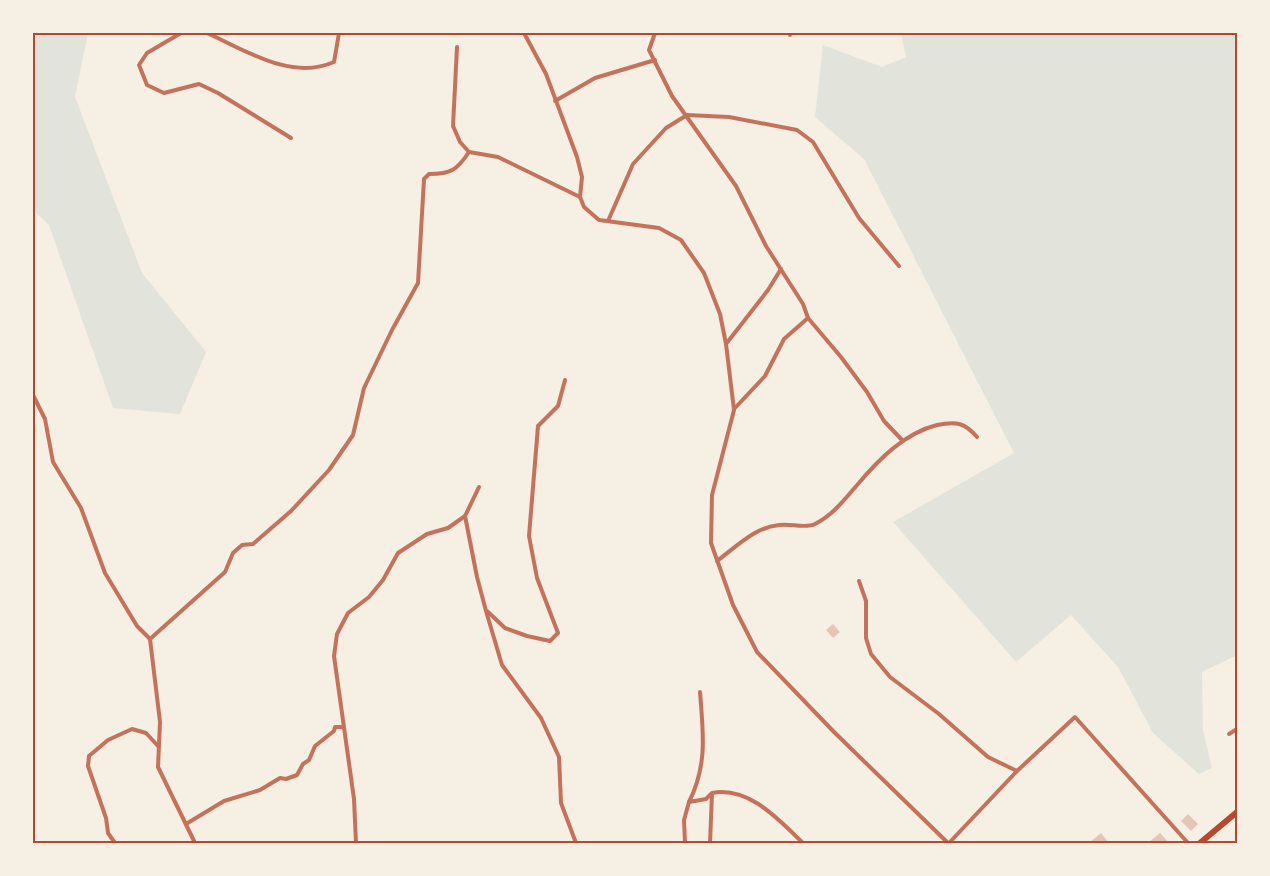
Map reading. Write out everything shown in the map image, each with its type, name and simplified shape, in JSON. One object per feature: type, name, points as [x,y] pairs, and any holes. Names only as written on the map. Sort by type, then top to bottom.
[{"type":"main road","points":[[1200,843],[1237,812]]},
{"type":"street","points":[[181,33],[147,53],[139,65],[147,85],[164,93],[199,84],[218,93],[291,138]]},
{"type":"street","points":[[207,33],[286,67],[323,67],[334,62],[339,33]]},
{"type":"street","points":[[524,33],[540,59],[578,157],[582,177],[580,197],[584,207],[599,220],[659,228],[681,240],[704,273],[720,314],[734,410],[712,495],[711,543],[733,605],[757,652],[834,732],[949,843],[1017,771],[1075,717],[1188,843]]},
{"type":"street","points":[[655,33],[649,50],[672,96],[736,186],[766,246],[804,304],[808,318],[867,392],[884,421],[903,441]]},
{"type":"street","points":[[458,47],[453,126],[460,142],[469,152],[498,157],[580,197]]},
{"type":"street","points":[[555,101],[595,78],[655,60]]},
{"type":"street","points":[[609,221],[633,164],[666,128],[687,115],[729,117],[797,130],[813,142],[859,218],[899,266]]},
{"type":"street","points":[[150,639],[225,572],[233,553],[242,545],[252,544],[291,511],[329,470],[353,435],[364,388],[418,283],[424,179],[429,174],[445,174],[459,166],[469,152]]},
{"type":"street","points":[[726,344],[768,290],[781,268]]},
{"type":"street","points":[[734,410],[765,376],[784,339],[808,318]]},
{"type":"street","points":[[486,611],[506,628],[527,636],[550,641],[558,633],[537,578],[529,536],[538,426],[558,406],[565,380]]},
{"type":"street","points":[[33,395],[45,419],[53,462],[81,508],[105,573],[136,626],[150,639],[160,723],[158,767],[195,843]]},
{"type":"street","points":[[717,561],[761,528],[780,524],[813,525],[836,510],[867,472],[903,441],[921,429],[946,423],[960,424],[968,426],[977,438]]},
{"type":"street","points":[[356,843],[354,799],[334,656],[337,634],[348,613],[369,597],[383,580],[398,553],[427,534],[448,528],[465,516],[479,487]]},
{"type":"street","points":[[465,516],[486,611],[502,665],[541,718],[559,757],[561,802],[576,843]]},
{"type":"street","points":[[859,581],[866,601],[866,639],[871,654],[890,677],[939,714],[988,757],[1017,771]]},
{"type":"street","points":[[685,843],[684,820],[689,802],[698,785],[704,748],[700,692]]},
{"type":"street","points":[[186,824],[224,801],[260,790],[280,778],[286,779],[297,775],[303,764],[309,760],[315,746],[334,731],[335,727],[344,727]]},
{"type":"street","points":[[115,843],[108,833],[106,818],[88,766],[89,756],[108,740],[132,729],[146,733],[158,746]]},
{"type":"street","points":[[1229,734],[1237,729]]},
{"type":"street","points":[[689,802],[706,799],[712,793],[736,794],[766,808],[803,843]]},
{"type":"street","points":[[711,843],[712,793]]},
{"type":"shaded area","points":[[33,33],[88,33],[75,97],[142,273],[206,352],[180,414],[113,408],[49,225],[33,210]]},
{"type":"shaded area","points":[[901,33],[1237,33],[1237,655],[1202,672],[1203,730],[1212,768],[1199,774],[1153,733],[1118,667],[1071,615],[1016,662],[893,522],[1014,453],[864,159],[815,117],[823,45],[882,67],[906,57]]},
{"type":"building","points":[[833,624],[840,632],[833,638],[826,630]]},
{"type":"building","points":[[1188,814],[1198,824],[1191,831],[1181,821]]},
{"type":"building","points":[[1101,833],[1109,843],[1089,843]]},
{"type":"building","points":[[1160,833],[1169,843],[1148,843]]}]
